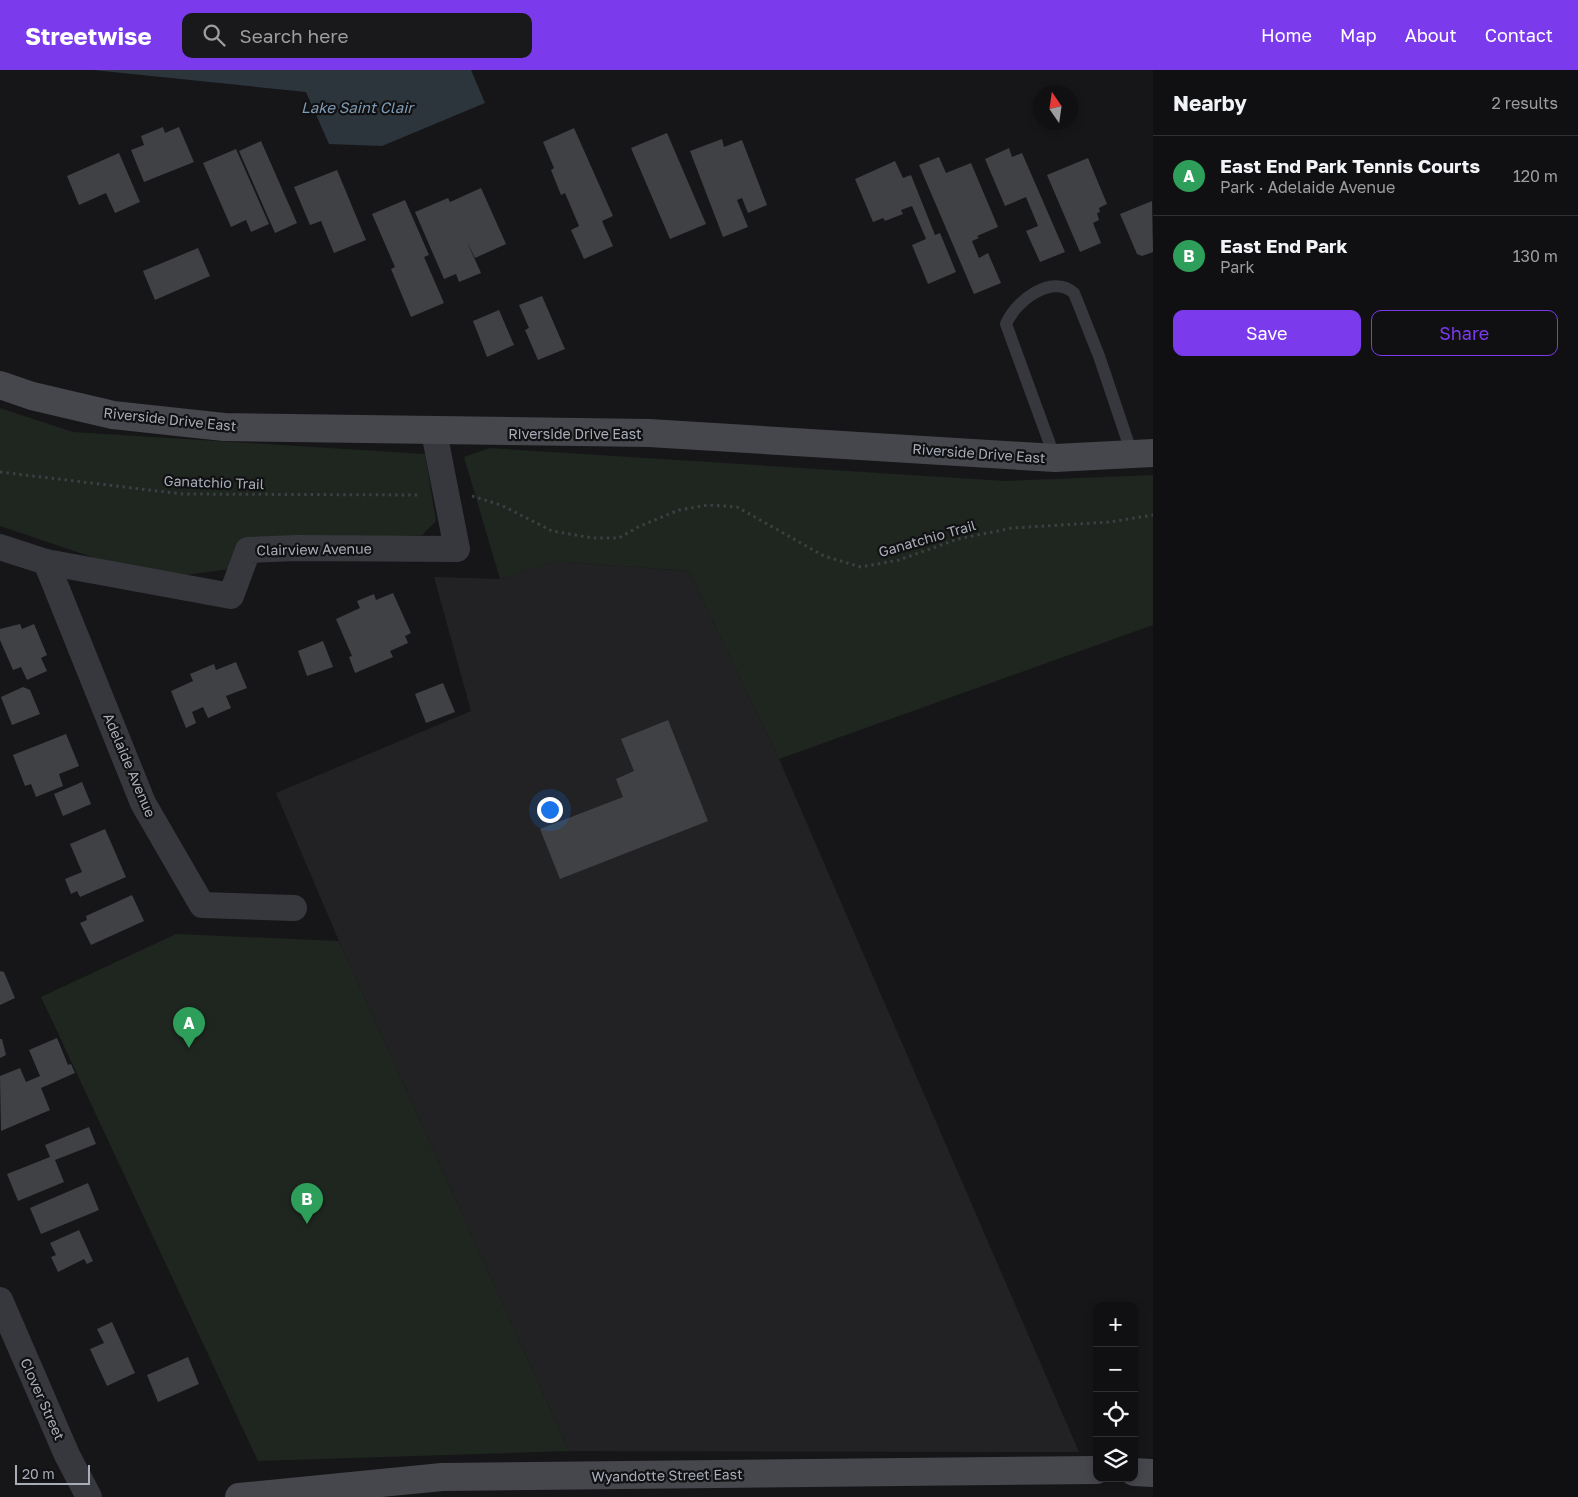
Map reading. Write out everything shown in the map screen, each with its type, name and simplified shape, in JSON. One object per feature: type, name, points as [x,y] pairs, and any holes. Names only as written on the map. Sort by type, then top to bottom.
[{"type":"main road","name":"Riverside Drive East","points":[[0,385],[32,396],[113,415],[224,427],[434,432],[649,433],[1055,458],[1143,454]]},
{"type":"main road","name":"Wyandotte Street East","points":[[239,1497],[442,1478],[1093,1470]]},
{"type":"main road","points":[[1138,1472],[1153,1473]]},
{"type":"street","name":"Clairview Avenue","points":[[0,546],[46,562],[231,596],[248,550],[296,548],[457,548],[434,432]]},
{"type":"street","name":"Adelaide Avenue","points":[[46,562],[143,803],[202,905],[294,908]]},
{"type":"street","name":"Clover Street","points":[[0,1300],[68,1455],[89,1497]]},
{"type":"lane","points":[[1055,458],[1006,324],[1010,315],[1019,304],[1042,289],[1056,285],[1067,287],[1074,293],[1143,454]]},
{"type":"path","name":"Ganatchio Trail","points":[[0,472],[182,494],[428,494]]},
{"type":"path","name":"Ganatchio Trail","points":[[466,494],[501,505],[552,531],[593,538],[619,538],[638,527],[679,510],[708,505],[738,507],[824,556],[861,567],[899,560],[958,539],[1012,528],[1110,522],[1153,515]]},
{"type":"shaded area","points":[[0,408],[73,432],[425,454],[436,521],[422,535],[263,541],[237,568],[157,579],[0,526]]},
{"type":"shaded area","points":[[490,448],[1005,481],[1153,475],[1153,625],[779,759],[689,571],[555,561],[500,579],[464,457]]},
{"type":"shaded area","points":[[555,561],[689,571],[779,759],[1079,1452],[569,1451],[339,941],[276,793],[471,711],[434,577],[500,579]]},
{"type":"shaded area","points":[[176,934],[339,941],[569,1451],[258,1461],[41,997]]},
{"type":"water","name":"Lake Saint Clair","points":[[93,70],[471,70],[485,103],[382,146],[329,144],[306,92]]},
{"type":"building","points":[[163,127],[165,133],[179,127],[194,162],[144,182],[131,150],[144,145],[141,136]]},
{"type":"building","points":[[574,128],[613,216],[602,221],[613,246],[584,259],[571,230],[579,226],[565,193],[561,195],[551,170],[554,168],[543,142]]},
{"type":"building","points":[[667,133],[706,224],[670,239],[631,148]]},
{"type":"building","points":[[722,139],[724,147],[742,140],[767,205],[748,213],[742,198],[737,200],[748,227],[723,237],[690,151]]},
{"type":"building","points":[[261,141],[297,223],[275,233],[239,151]]},
{"type":"building","points":[[1009,148],[1012,157],[1022,153],[1065,252],[1040,262],[1026,231],[1038,226],[1026,197],[1005,206],[985,159]]},
{"type":"building","points":[[236,149],[269,224],[251,232],[246,220],[231,227],[203,163]]},
{"type":"building","points":[[119,153],[140,202],[115,213],[106,193],[79,205],[67,176]]},
{"type":"building","points":[[939,157],[946,173],[971,163],[998,227],[977,236],[979,238],[972,241],[979,258],[988,253],[1001,283],[974,294],[919,165]]},
{"type":"building","points":[[1088,158],[1107,204],[1099,208],[1100,212],[1097,213],[1099,220],[1093,223],[1101,243],[1080,252],[1047,175]]},
{"type":"building","points":[[895,161],[903,178],[911,175],[935,235],[940,233],[956,272],[928,284],[912,245],[926,239],[912,206],[901,210],[903,214],[885,221],[883,218],[873,222],[855,179]]},
{"type":"building","points":[[337,170],[366,240],[334,253],[321,221],[310,225],[294,187]]},
{"type":"building","points":[[481,188],[506,244],[475,258],[466,240],[481,273],[459,282],[456,274],[444,279],[415,212],[448,198],[450,202]]},
{"type":"building","points":[[405,200],[429,255],[424,257],[444,303],[411,317],[391,269],[395,267],[372,214]]},
{"type":"building","points":[[1152,201],[1153,252],[1142,256],[1137,254],[1120,214]]},
{"type":"building","points":[[198,248],[210,276],[155,300],[143,271]]},
{"type":"building","points":[[542,296],[565,349],[538,360],[525,330],[529,328],[519,305]]},
{"type":"building","points":[[499,310],[514,345],[487,357],[473,321]]},
{"type":"building","points":[[393,593],[411,633],[405,636],[408,643],[390,651],[393,657],[355,673],[349,657],[352,656],[336,619],[360,608],[357,601],[374,594],[376,600]]},
{"type":"building","points":[[20,624],[22,629],[34,624],[47,655],[41,658],[47,671],[27,680],[21,667],[13,670],[0,640],[0,629]]},
{"type":"building","points":[[323,641],[333,667],[307,676],[298,651]]},
{"type":"building","points":[[236,662],[247,688],[226,696],[231,708],[208,718],[203,707],[192,712],[196,723],[186,728],[171,691],[193,681],[190,674],[214,664],[216,670]]},
{"type":"building","points":[[443,683],[455,712],[426,723],[415,694]]},
{"type":"building","points":[[23,687],[30,690],[40,714],[12,725],[1,697]]},
{"type":"building","points":[[668,720],[708,821],[560,879],[540,829],[623,797],[616,779],[634,771],[621,739]]},
{"type":"building","points":[[66,734],[79,766],[59,774],[63,786],[36,797],[31,784],[25,786],[13,755]]},
{"type":"building","points":[[82,782],[91,804],[63,816],[54,794]]},
{"type":"building","points":[[105,829],[126,877],[80,897],[77,891],[71,894],[65,879],[82,872],[70,844]]},
{"type":"building","points":[[132,895],[144,921],[91,945],[80,923],[87,920],[86,916]]},
{"type":"building","points":[[0,971],[4,972],[15,998],[0,1005]]},
{"type":"building","points":[[57,1038],[68,1065],[71,1064],[75,1073],[41,1088],[50,1110],[1,1131],[0,1076],[20,1068],[26,1082],[40,1076],[29,1050]]},
{"type":"building","points":[[0,1039],[2,1039],[6,1055],[0,1058]]},
{"type":"building","points":[[89,1127],[96,1144],[55,1160],[64,1182],[18,1201],[7,1174],[50,1157],[45,1145]]},
{"type":"building","points":[[88,1183],[99,1210],[41,1234],[30,1208]]},
{"type":"building","points":[[79,1230],[93,1261],[87,1264],[84,1259],[58,1272],[51,1257],[56,1255],[50,1243]]},
{"type":"building","points":[[112,1322],[135,1373],[107,1386],[90,1349],[104,1343],[97,1329]]},
{"type":"building","points":[[188,1357],[199,1384],[158,1402],[147,1375]]},
{"type":"place","name":"East End Park Tennis Courts","points":[[189,1048]]},
{"type":"place","name":"East End Park","points":[[307,1224]]}]
